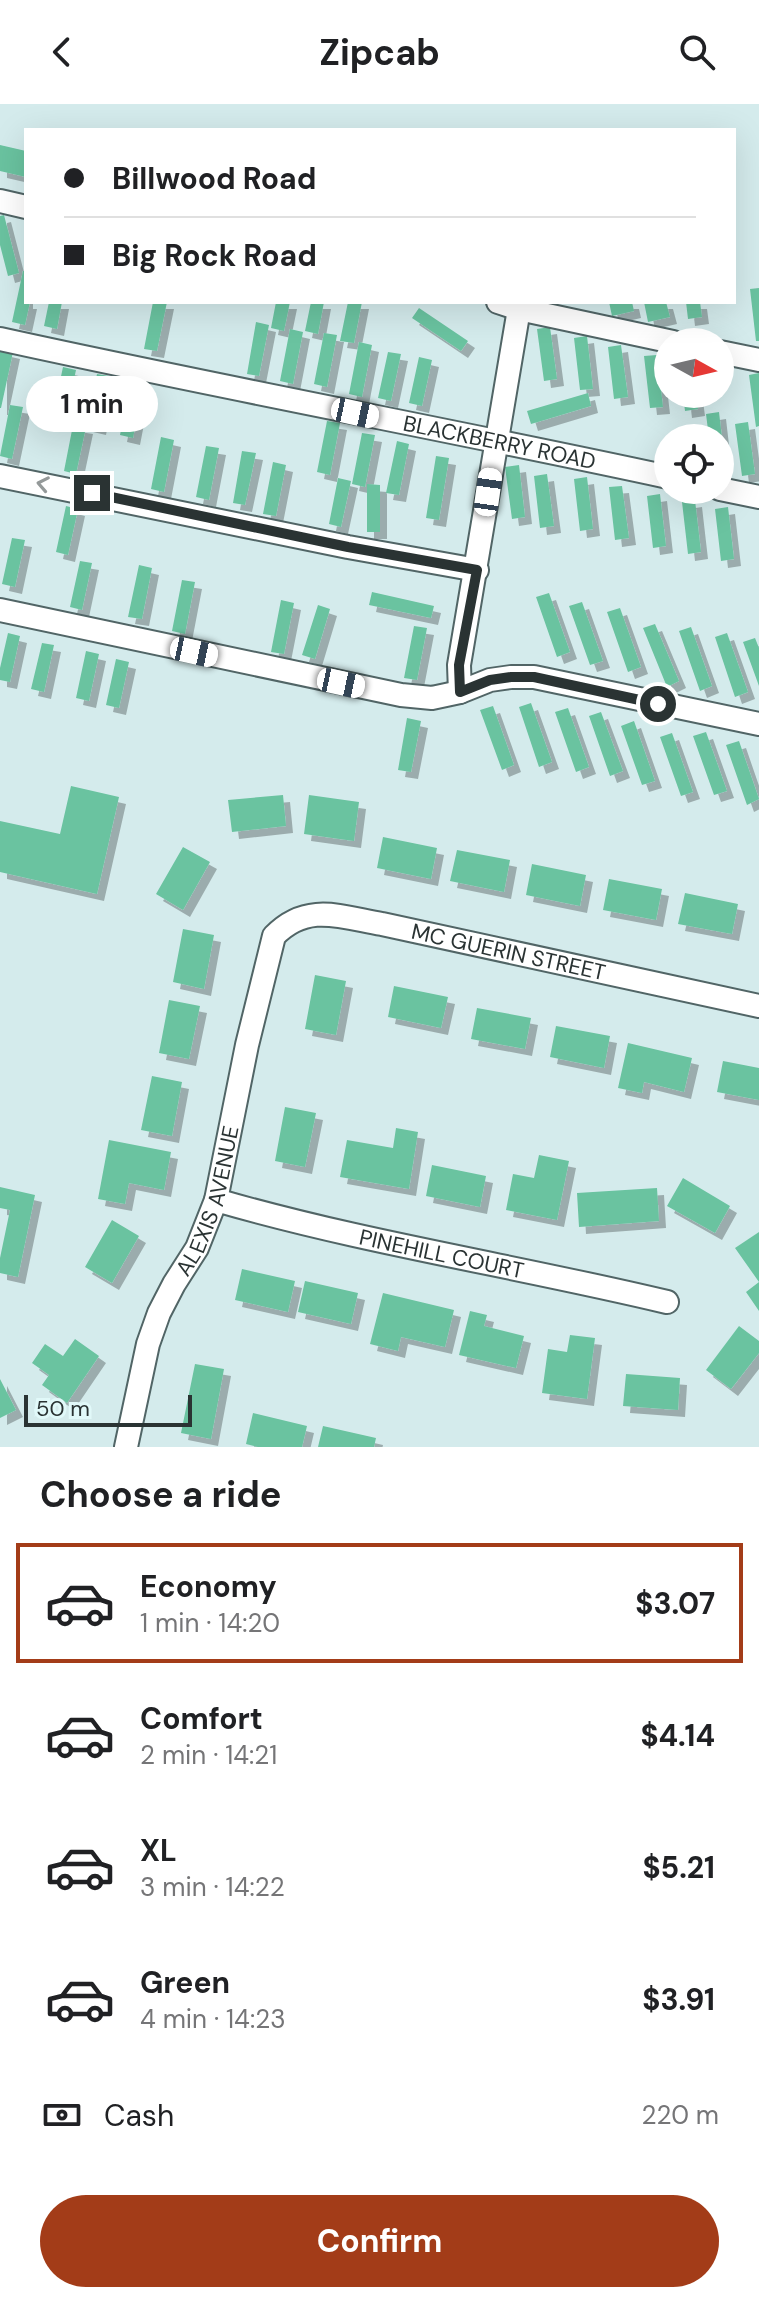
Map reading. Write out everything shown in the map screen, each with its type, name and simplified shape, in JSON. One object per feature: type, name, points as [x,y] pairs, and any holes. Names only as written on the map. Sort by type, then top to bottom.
[{"type":"street","points":[[0,201],[24,207]]},
{"type":"street","points":[[460,692],[459,665],[496,440],[508,306],[654,338]]},
{"type":"street","name":"BLACKBERRY ROAD","points":[[0,339],[654,474]]},
{"type":"street","points":[[734,355],[759,360]]},
{"type":"street","points":[[0,476],[362,550],[477,570]]},
{"type":"street","points":[[734,492],[759,497]]},
{"type":"street","points":[[0,610],[401,695],[432,698],[460,692],[490,680],[534,677],[759,724]]},
{"type":"street","name":"MC GUERIN STREET","points":[[272,945],[274,936],[298,917],[327,914],[759,1006]]},
{"type":"street","name":"ALEXIS AVENUE","points":[[126,1447],[148,1344],[159,1313],[197,1248],[216,1200],[247,1045],[272,945]]},
{"type":"street","name":"PINEHILL COURT","points":[[216,1200],[275,1217],[667,1302]]},
{"type":"building","points":[[0,145],[24,151],[24,177],[0,171]]},
{"type":"building","points":[[4,215],[19,273],[8,276],[0,245],[0,216]]},
{"type":"building","points":[[24,271],[24,304],[30,304],[25,325],[12,322]]},
{"type":"building","points":[[759,288],[759,341],[756,341],[750,289]]},
{"type":"building","points":[[49,304],[62,304],[57,329],[44,326]]},
{"type":"building","points":[[153,304],[167,304],[157,351],[144,349]]},
{"type":"building","points":[[276,304],[290,304],[284,331],[271,328]]},
{"type":"building","points":[[311,304],[324,304],[318,334],[305,331]]},
{"type":"building","points":[[348,304],[362,304],[354,343],[340,341]]},
{"type":"building","points":[[609,304],[632,304],[634,311],[612,316]]},
{"type":"building","points":[[644,304],[667,304],[670,317],[648,322]]},
{"type":"building","points":[[686,304],[700,304],[702,317],[688,319]]},
{"type":"building","points":[[419,308],[468,341],[461,351],[412,318]]},
{"type":"building","points":[[256,322],[269,325],[259,376],[247,374]]},
{"type":"building","points":[[550,327],[557,379],[544,381],[537,329]]},
{"type":"building","points":[[290,329],[303,332],[293,384],[280,381]]},
{"type":"building","points":[[324,333],[337,335],[327,387],[314,384]]},
{"type":"building","points":[[587,336],[593,389],[580,390],[574,338]]},
{"type":"building","points":[[359,342],[372,345],[362,397],[349,394]]},
{"type":"building","points":[[621,345],[628,397],[614,399],[608,347]]},
{"type":"building","points":[[0,349],[13,352],[1,408],[0,408]]},
{"type":"building","points":[[388,352],[401,354],[391,401],[378,398]]},
{"type":"building","points":[[654,355],[654,408],[650,408],[644,356]]},
{"type":"building","points":[[419,357],[432,360],[422,406],[409,403]]},
{"type":"building","points":[[63,367],[76,370],[66,416],[53,414]]},
{"type":"building","points":[[759,373],[759,426],[756,427],[749,375]]},
{"type":"building","points":[[97,374],[109,376],[99,428],[86,425]]},
{"type":"building","points":[[130,383],[143,386],[133,438],[120,435]]},
{"type":"building","points":[[588,393],[591,406],[531,424],[527,411]]},
{"type":"building","points":[[10,405],[23,407],[12,459],[0,456]]},
{"type":"building","points":[[719,412],[720,424],[707,424],[706,414]]},
{"type":"building","points":[[327,421],[340,423],[330,475],[317,472]]},
{"type":"building","points":[[748,422],[755,474],[742,476],[735,424]]},
{"type":"building","points":[[73,425],[86,427],[76,474],[64,471]]},
{"type":"building","points":[[362,433],[375,435],[365,487],[352,484]]},
{"type":"building","points":[[161,437],[174,440],[164,492],[151,489]]},
{"type":"building","points":[[397,441],[409,444],[399,495],[386,493]]},
{"type":"building","points":[[206,446],[219,448],[209,500],[196,497]]},
{"type":"building","points":[[242,451],[256,453],[245,505],[233,503]]},
{"type":"building","points":[[436,456],[449,458],[439,520],[426,518]]},
{"type":"building","points":[[273,462],[286,465],[276,516],[263,514]]},
{"type":"building","points":[[519,465],[525,517],[512,519],[505,467]]},
{"type":"building","points":[[547,474],[554,526],[540,528],[534,476]]},
{"type":"building","points":[[587,477],[593,529],[580,531],[574,479]]},
{"type":"building","points":[[338,478],[351,481],[341,527],[329,524]]},
{"type":"building","points":[[367,484],[380,485],[380,532],[367,532]]},
{"type":"building","points":[[622,486],[629,538],[615,540],[609,487]]},
{"type":"building","points":[[654,495],[654,504],[661,504],[666,546],[653,548],[647,496]]},
{"type":"building","points":[[682,504],[695,504],[701,552],[688,554]]},
{"type":"building","points":[[66,506],[78,509],[68,555],[56,552]]},
{"type":"building","points":[[728,507],[734,559],[721,561],[715,509]]},
{"type":"building","points":[[12,538],[25,540],[15,587],[2,584]]},
{"type":"building","points":[[80,561],[92,563],[82,610],[70,607]]},
{"type":"building","points":[[139,565],[152,568],[142,619],[128,617]]},
{"type":"building","points":[[182,580],[195,582],[185,634],[172,631]]},
{"type":"building","points":[[372,592],[434,606],[431,618],[369,605]]},
{"type":"building","points":[[549,593],[570,652],[557,657],[536,597]]},
{"type":"building","points":[[281,600],[294,603],[284,654],[271,652]]},
{"type":"building","points":[[582,602],[603,661],[590,665],[569,606]]},
{"type":"building","points":[[318,605],[330,609],[315,659],[302,655]]},
{"type":"building","points":[[620,608],[641,667],[628,672],[607,612]]},
{"type":"building","points":[[655,624],[679,681],[667,687],[643,628]]},
{"type":"building","points":[[414,626],[427,628],[417,680],[404,678]]},
{"type":"building","points":[[691,627],[712,686],[700,691],[679,631]]},
{"type":"building","points":[[8,633],[20,636],[10,682],[0,680]]},
{"type":"building","points":[[727,633],[748,692],[735,697],[715,637]]},
{"type":"building","points":[[755,638],[759,648],[759,686],[743,642]]},
{"type":"building","points":[[42,643],[54,645],[44,692],[31,689]]},
{"type":"building","points":[[86,651],[99,654],[89,701],[76,698]]},
{"type":"building","points":[[116,659],[129,662],[119,708],[106,705]]},
{"type":"building","points":[[531,703],[552,762],[539,767],[519,707]]},
{"type":"building","points":[[493,706],[514,765],[502,770],[480,710]]},
{"type":"building","points":[[568,708],[589,767],[576,772],[555,712]]},
{"type":"building","points":[[601,712],[623,771],[610,776],[589,716]]},
{"type":"building","points":[[407,718],[421,721],[411,772],[398,770]]},
{"type":"building","points":[[634,721],[655,781],[642,785],[621,726]]},
{"type":"building","points":[[706,732],[727,791],[714,795],[693,736]]},
{"type":"building","points":[[672,733],[693,792],[681,796],[660,737]]},
{"type":"building","points":[[739,741],[759,799],[747,805],[726,745]]},
{"type":"building","points":[[71,786],[119,797],[97,894],[0,872],[0,821],[60,834]]},
{"type":"building","points":[[283,795],[286,826],[232,832],[228,800]]},
{"type":"building","points":[[309,795],[359,802],[354,841],[304,834]]},
{"type":"building","points":[[383,837],[437,848],[431,879],[377,868]]},
{"type":"building","points":[[183,847],[210,862],[183,910],[156,894]]},
{"type":"building","points":[[457,850],[510,860],[504,892],[450,881]]},
{"type":"building","points":[[532,864],[586,875],[580,906],[526,895]]},
{"type":"building","points":[[609,879],[662,889],[656,920],[603,910]]},
{"type":"building","points":[[685,893],[738,904],[732,934],[678,924]]},
{"type":"building","points":[[183,929],[214,935],[204,989],[173,982]]},
{"type":"building","points":[[315,975],[346,981],[336,1035],[305,1029]]},
{"type":"building","points":[[394,986],[448,997],[441,1028],[388,1017]]},
{"type":"building","points":[[169,1000],[200,1006],[189,1059],[159,1053]]},
{"type":"building","points":[[477,1008],[531,1018],[525,1049],[471,1039]]},
{"type":"building","points":[[556,1026],[610,1036],[604,1068],[550,1057]]},
{"type":"building","points":[[628,1043],[692,1058],[684,1092],[644,1082],[642,1093],[618,1088]]},
{"type":"building","points":[[723,1061],[759,1068],[759,1100],[717,1092]]},
{"type":"building","points":[[152,1076],[182,1082],[172,1136],[141,1130]]},
{"type":"building","points":[[285,1107],[316,1113],[305,1167],[275,1161]]},
{"type":"building","points":[[396,1128],[418,1132],[409,1189],[340,1177],[347,1140],[393,1148]]},
{"type":"building","points":[[109,1140],[171,1152],[164,1190],[129,1183],[125,1204],[98,1199]]},
{"type":"building","points":[[539,1155],[569,1161],[557,1220],[506,1210],[513,1174],[534,1178]]},
{"type":"building","points":[[432,1165],[486,1176],[480,1207],[426,1196]]},
{"type":"building","points":[[683,1178],[730,1206],[715,1233],[667,1206]]},
{"type":"building","points":[[0,1187],[35,1195],[18,1277],[0,1273],[10,1210],[0,1208]]},
{"type":"building","points":[[657,1188],[659,1221],[579,1227],[577,1193]]},
{"type":"building","points":[[112,1220],[139,1236],[112,1283],[85,1267]]},
{"type":"building","points":[[759,1232],[759,1282],[735,1248]]},
{"type":"building","points":[[242,1269],[295,1281],[288,1312],[235,1300]]},
{"type":"building","points":[[305,1281],[358,1293],[351,1324],[298,1312]]},
{"type":"building","points":[[759,1282],[759,1311],[746,1292]]},
{"type":"building","points":[[383,1293],[454,1310],[445,1347],[401,1337],[398,1351],[370,1344]]},
{"type":"building","points":[[470,1311],[487,1315],[484,1326],[524,1336],[516,1368],[459,1355]]},
{"type":"building","points":[[739,1326],[759,1341],[759,1353],[731,1389],[706,1370]]},
{"type":"building","points":[[570,1335],[595,1338],[587,1399],[542,1393],[548,1349],[567,1352]]},
{"type":"building","points":[[75,1339],[99,1356],[67,1403],[42,1385],[49,1375],[32,1363],[45,1344],[63,1356]]},
{"type":"building","points":[[195,1364],[224,1369],[211,1439],[181,1433]]},
{"type":"building","points":[[626,1374],[680,1378],[678,1410],[623,1406]]},
{"type":"building","points":[[0,1379],[16,1410],[0,1418]]},
{"type":"building","points":[[253,1413],[307,1426],[302,1447],[246,1444]]},
{"type":"building","points":[[323,1426],[376,1438],[374,1447],[318,1447]]},
{"type":"route","points":[[92,493],[348,547],[477,570],[459,665],[460,692],[490,680],[534,677],[658,704]]}]
